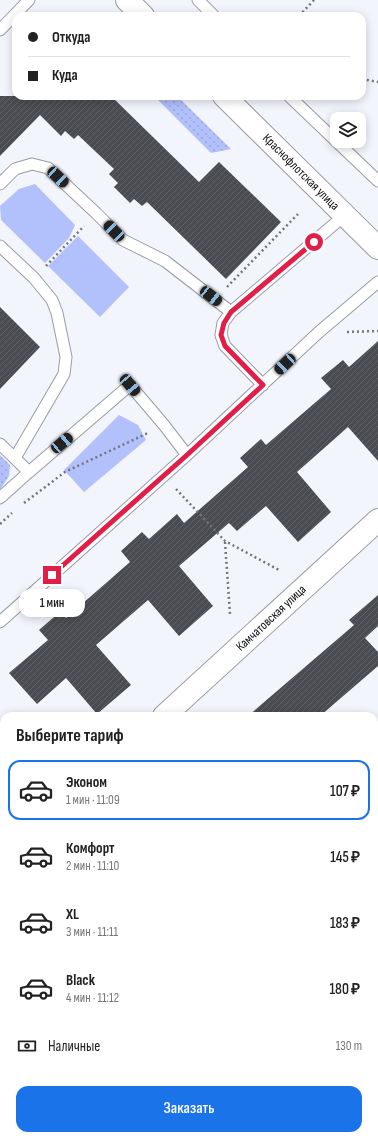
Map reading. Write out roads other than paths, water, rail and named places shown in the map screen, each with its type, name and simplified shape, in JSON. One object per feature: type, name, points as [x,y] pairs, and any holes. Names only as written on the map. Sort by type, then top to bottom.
[{"type":"street","points":[[127,0],[139,12]]},
{"type":"street","name":"Краснофлотская улица","points":[[229,100],[378,248]]},
{"type":"street","name":"Камчатовская улица","points":[[168,712],[378,520]]},
{"type":"lane","points":[[17,12],[29,0]]},
{"type":"lane","points":[[198,0],[210,12]]},
{"type":"lane","points":[[0,30],[12,18]]},
{"type":"lane","points":[[293,100],[378,181]]},
{"type":"lane","points":[[0,184],[15,169],[32,164],[48,168],[96,213],[122,240],[165,261],[231,312]]},
{"type":"lane","points":[[263,385],[225,346],[221,335],[224,323],[231,312],[345,215]]},
{"type":"lane","points":[[0,246],[34,278],[52,300],[57,313],[66,357],[64,374],[14,458]]},
{"type":"lane","points":[[0,622],[187,455],[319,332],[378,282]]},
{"type":"lane","points":[[0,498],[28,472],[130,385],[187,455]]},
{"type":"lane","points":[[0,444],[28,472]]}]
